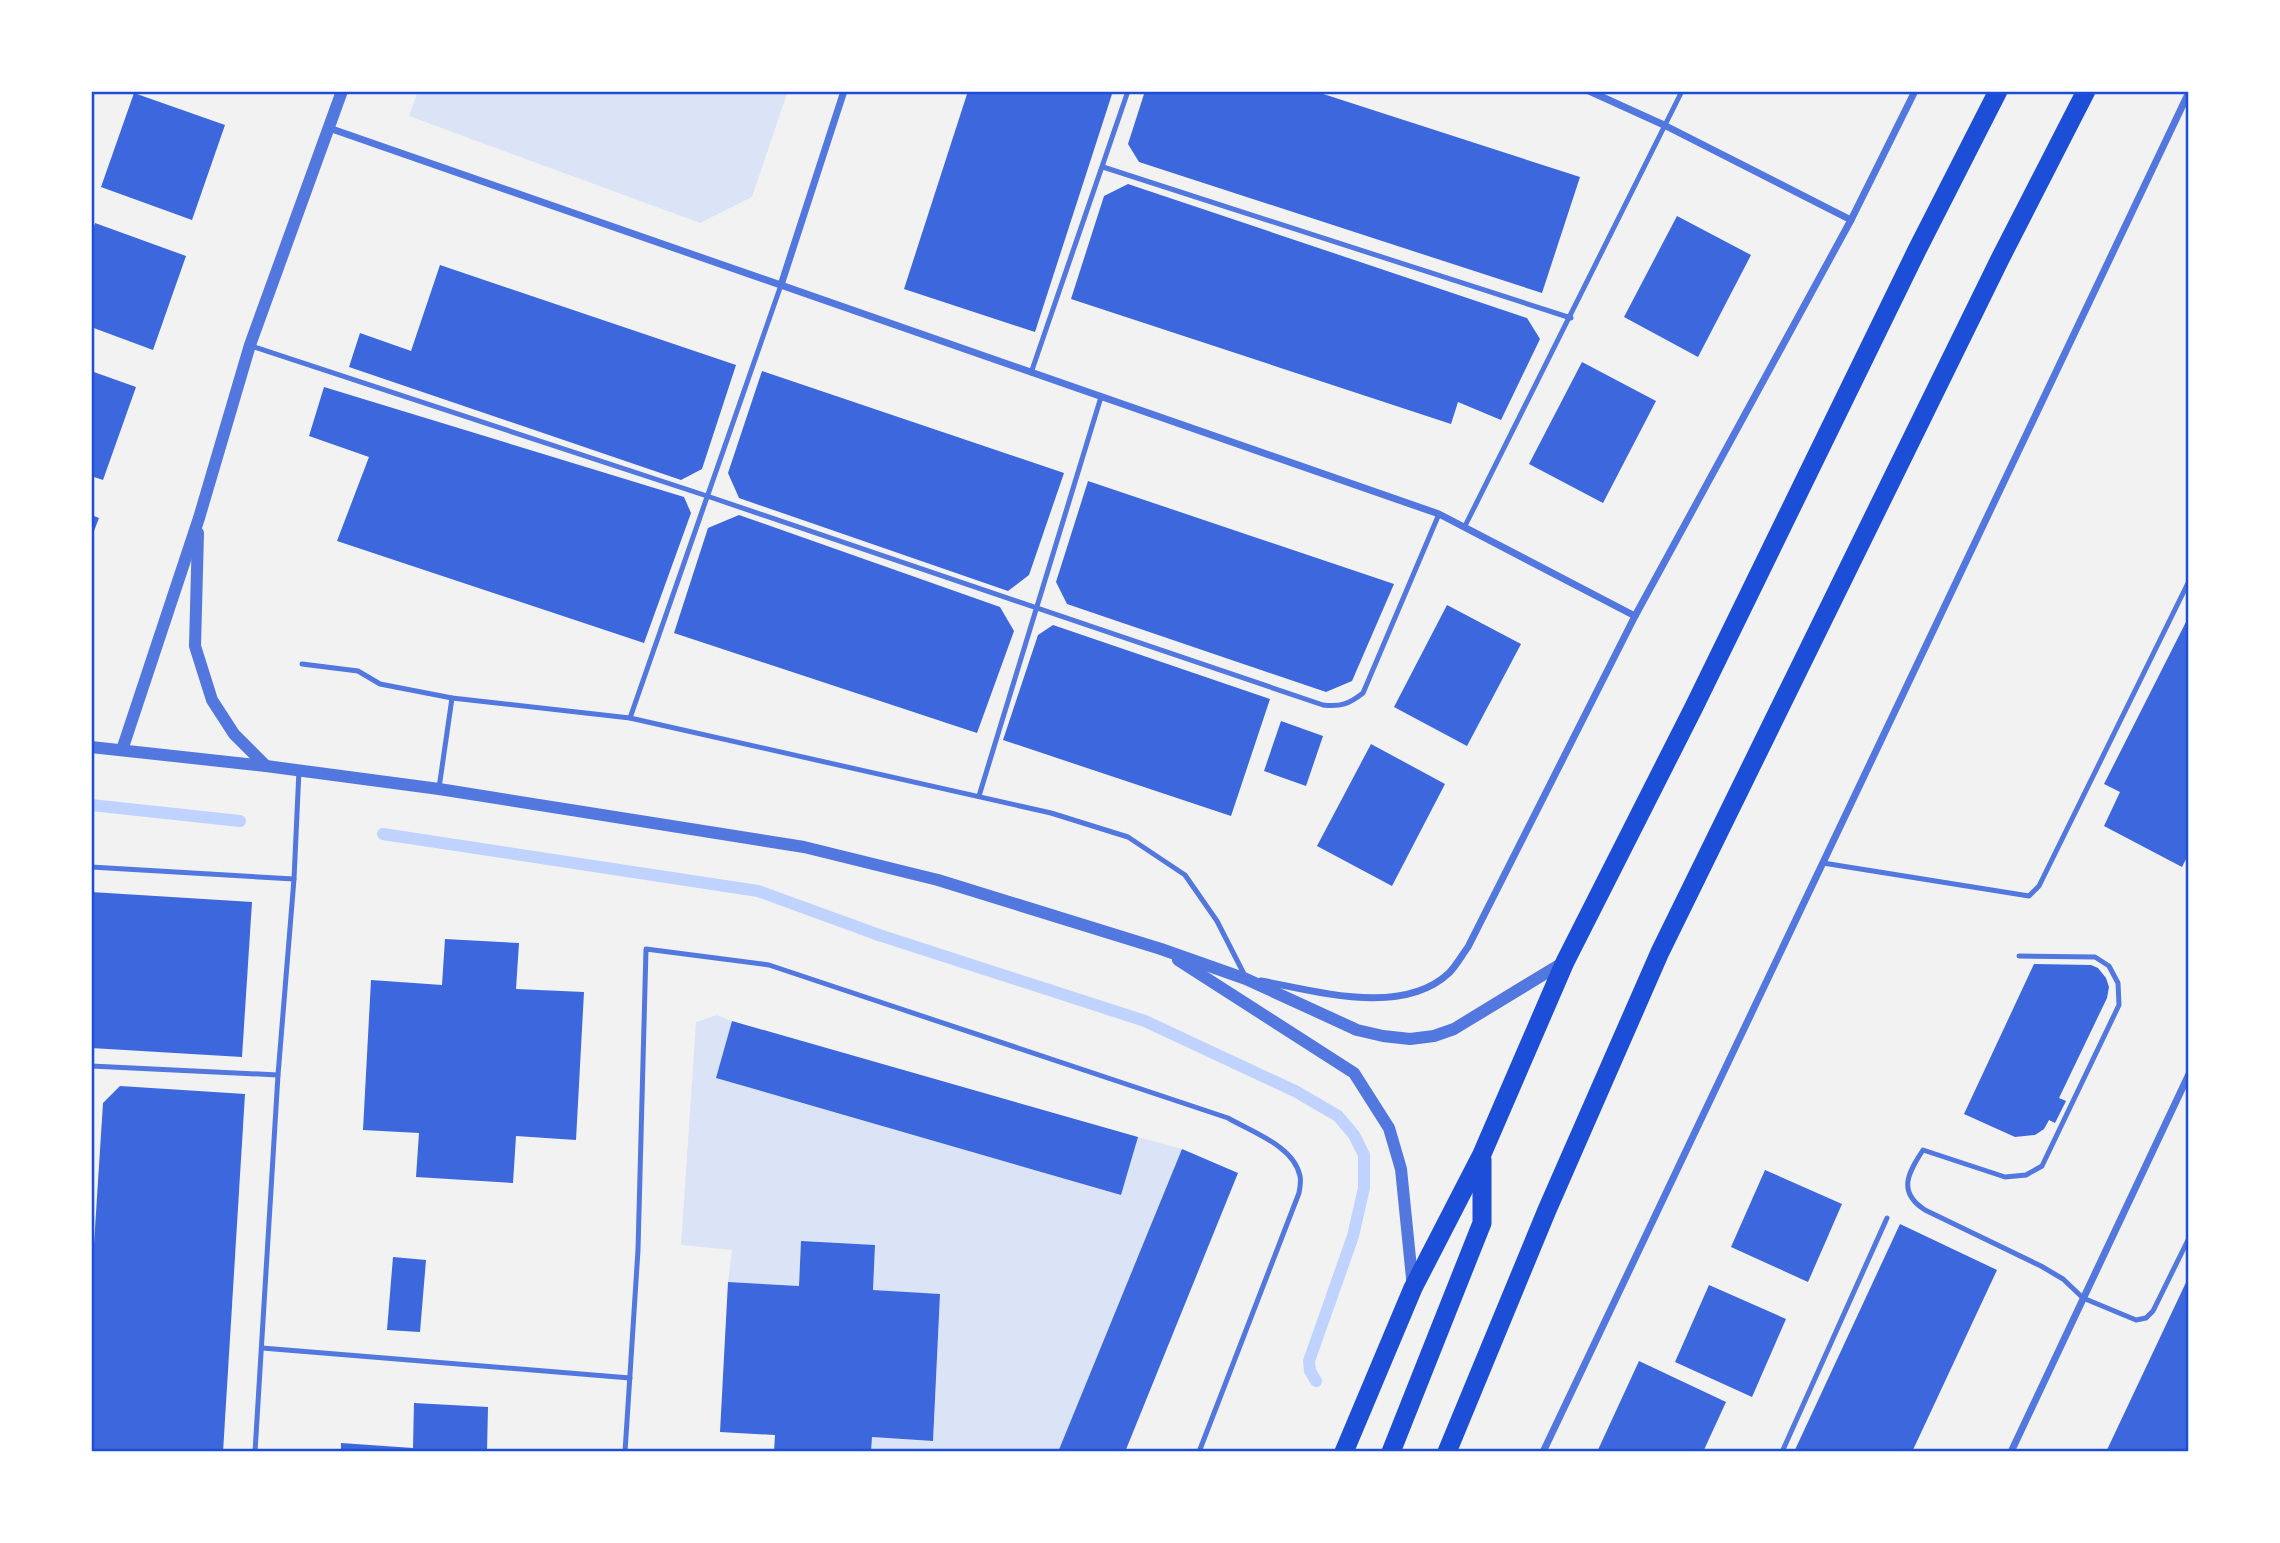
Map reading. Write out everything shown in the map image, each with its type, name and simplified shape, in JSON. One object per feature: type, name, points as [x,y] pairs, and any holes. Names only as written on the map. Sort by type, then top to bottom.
[{"type":"highway","points":[[1344,1452],[1413,1288],[1482,1154],[1565,962],[1998,91]]},
{"type":"highway","points":[[1447,1452],[1547,1210],[1660,952],[2000,259],[2086,91]]},
{"type":"highway","points":[[1391,1452],[1482,1223],[1482,1154]]},
{"type":"street","points":[[122,750],[199,518],[250,345],[342,91]]},
{"type":"street","points":[[781,285],[844,91]]},
{"type":"street","points":[[1589,91],[1664,125],[1850,220]]},
{"type":"street","points":[[1246,979],[1345,995],[1383,998],[1418,993],[1449,973],[1468,947],[1635,616],[1850,220],[1915,91]]},
{"type":"street","points":[[1543,1452],[2189,92]]},
{"type":"street","points":[[329,128],[1440,514],[1635,616]]},
{"type":"street","points":[[199,518],[195,646],[212,700],[234,734],[266,766]]},
{"type":"street","points":[[91,747],[266,766],[439,789],[804,847],[937,880],[1161,949],[1246,979],[1357,1030],[1383,1036],[1410,1039],[1434,1036],[1470,1022],[1565,962]]},
{"type":"street","points":[[1161,949],[1354,1073],[1389,1128],[1398,1159],[1413,1288]]},
{"type":"street","points":[[2011,1452],[2189,1074]]},
{"type":"lane","points":[[1031,373],[1128,91]]},
{"type":"lane","points":[[1465,526],[1682,91]]},
{"type":"lane","points":[[1103,167],[1571,318]]},
{"type":"lane","points":[[630,718],[781,285]]},
{"type":"lane","points":[[250,345],[707,495],[1323,705],[1339,707],[1363,693],[1440,514]]},
{"type":"lane","points":[[979,796],[1101,397]]},
{"type":"lane","points":[[1823,863],[2029,896],[2039,886],[2189,581]]},
{"type":"lane","points":[[302,664],[358,671],[380,684],[452,698],[630,718],[1051,813],[1128,837],[1185,875],[1217,921],[1246,979]]},
{"type":"lane","points":[[439,789],[452,698]]},
{"type":"lane","points":[[255,1452],[299,770]]},
{"type":"lane","points":[[91,867],[294,879]]},
{"type":"lane","points":[[625,1452],[638,1251],[646,949],[769,965],[1228,1118],[1275,1144],[1293,1160],[1301,1177],[1299,1193],[1199,1452]]},
{"type":"lane","points":[[2019,956],[2095,957],[2109,967],[2118,983],[2119,1005],[2042,1166],[2026,1175],[2005,1177],[1923,1150],[1911,1168],[1907,1181],[1908,1193],[1916,1204],[2063,1279],[2084,1298],[2136,1320],[2146,1318],[2153,1311],[2189,1238]]},
{"type":"lane","points":[[91,1066],[278,1075]]},
{"type":"lane","points":[[1782,1452],[1887,1218]]},
{"type":"lane","points":[[262,1348],[630,1378]]},
{"type":"shaded area","points":[[418,91],[788,91],[752,197],[700,223],[409,116]]},
{"type":"shaded area","points":[[717,1015],[732,1021],[716,1078],[1121,1195],[1138,1137],[1182,1149],[1058,1452],[871,1452],[872,1437],[933,1441],[940,1295],[873,1290],[875,1245],[801,1241],[799,1286],[728,1282],[732,1250],[681,1245],[696,1022]]},
{"type":"building","points":[[968,91],[1113,91],[1035,332],[904,289]]},
{"type":"building","points":[[1145,91],[1314,91],[1580,177],[1542,293],[1139,162],[1128,144]]},
{"type":"building","points":[[134,93],[225,125],[192,220],[101,187]]},
{"type":"building","points":[[1128,184],[1527,318],[1540,339],[1501,420],[1458,402],[1451,424],[1071,299],[1104,196]]},
{"type":"building","points":[[1677,216],[1751,255],[1698,357],[1624,317]]},
{"type":"building","points":[[95,223],[186,256],[153,350],[91,327],[91,236]]},
{"type":"building","points":[[440,265],[736,365],[702,469],[681,480],[349,367],[360,333],[411,351]]},
{"type":"building","points":[[1582,362],[1656,401],[1603,503],[1529,464]]},
{"type":"building","points":[[91,371],[136,387],[103,480],[91,476]]},
{"type":"building","points":[[762,371],[1064,473],[1029,575],[1008,591],[739,498],[728,473]]},
{"type":"building","points":[[324,387],[684,497],[691,513],[644,643],[337,541],[369,457],[309,436]]},
{"type":"building","points":[[1088,481],[1394,584],[1352,681],[1326,692],[1067,604],[1056,582]]},
{"type":"building","points":[[91,515],[99,518],[91,539]]},
{"type":"building","points":[[739,515],[1000,607],[1014,631],[977,733],[674,633],[708,528]]},
{"type":"building","points":[[1447,605],[1521,644],[1467,746],[1394,707]]},
{"type":"building","points":[[2189,616],[2189,853],[2182,867],[2104,826],[2120,792],[2104,784]]},
{"type":"building","points":[[1053,625],[1270,699],[1231,816],[1003,740],[1038,635]]},
{"type":"building","points":[[1281,721],[1323,736],[1306,786],[1264,771]]},
{"type":"building","points":[[1371,744],[1445,784],[1392,886],[1317,846]]},
{"type":"building","points":[[91,892],[252,902],[242,1057],[91,1048]]},
{"type":"building","points":[[445,939],[519,943],[516,989],[584,992],[576,1140],[516,1136],[513,1183],[416,1177],[419,1133],[363,1130],[371,980],[442,985]]},
{"type":"building","points":[[2034,964],[2091,965],[2098,968],[2109,987],[2107,998],[2059,1098],[2066,1101],[2055,1123],[2049,1120],[2044,1129],[2035,1135],[2015,1137],[1964,1114]]},
{"type":"building","points":[[732,1021],[1138,1137],[1121,1195],[716,1078]]},
{"type":"building","points":[[120,1086],[245,1094],[223,1452],[91,1452],[91,1291],[103,1103]]},
{"type":"building","points":[[1182,1149],[1238,1173],[1125,1452],[1058,1452]]},
{"type":"building","points":[[1765,1170],[1842,1204],[1808,1282],[1731,1247]]},
{"type":"building","points":[[1900,1224],[1997,1270],[1912,1452],[1794,1452]]},
{"type":"building","points":[[801,1241],[875,1245],[873,1290],[940,1294],[933,1441],[872,1437],[871,1452],[774,1452],[775,1435],[720,1432],[728,1282],[799,1286]]},
{"type":"building","points":[[393,1257],[426,1260],[420,1332],[387,1330]]},
{"type":"building","points":[[2189,1276],[2189,1452],[2106,1452]]},
{"type":"building","points":[[1709,1285],[1786,1319],[1752,1397],[1675,1362]]},
{"type":"building","points":[[1639,1361],[1726,1402],[1703,1452],[1597,1452]]},
{"type":"building","points":[[414,1403],[488,1407],[487,1452],[341,1452],[341,1443],[413,1448]]},
{"type":"waterway","points":[[91,805],[240,821]]},
{"type":"waterway","points":[[383,834],[758,891],[879,935],[1145,1021],[1295,1091],[1338,1116],[1354,1135],[1364,1155],[1364,1188],[1353,1236],[1309,1361],[1310,1371],[1316,1381]]}]
